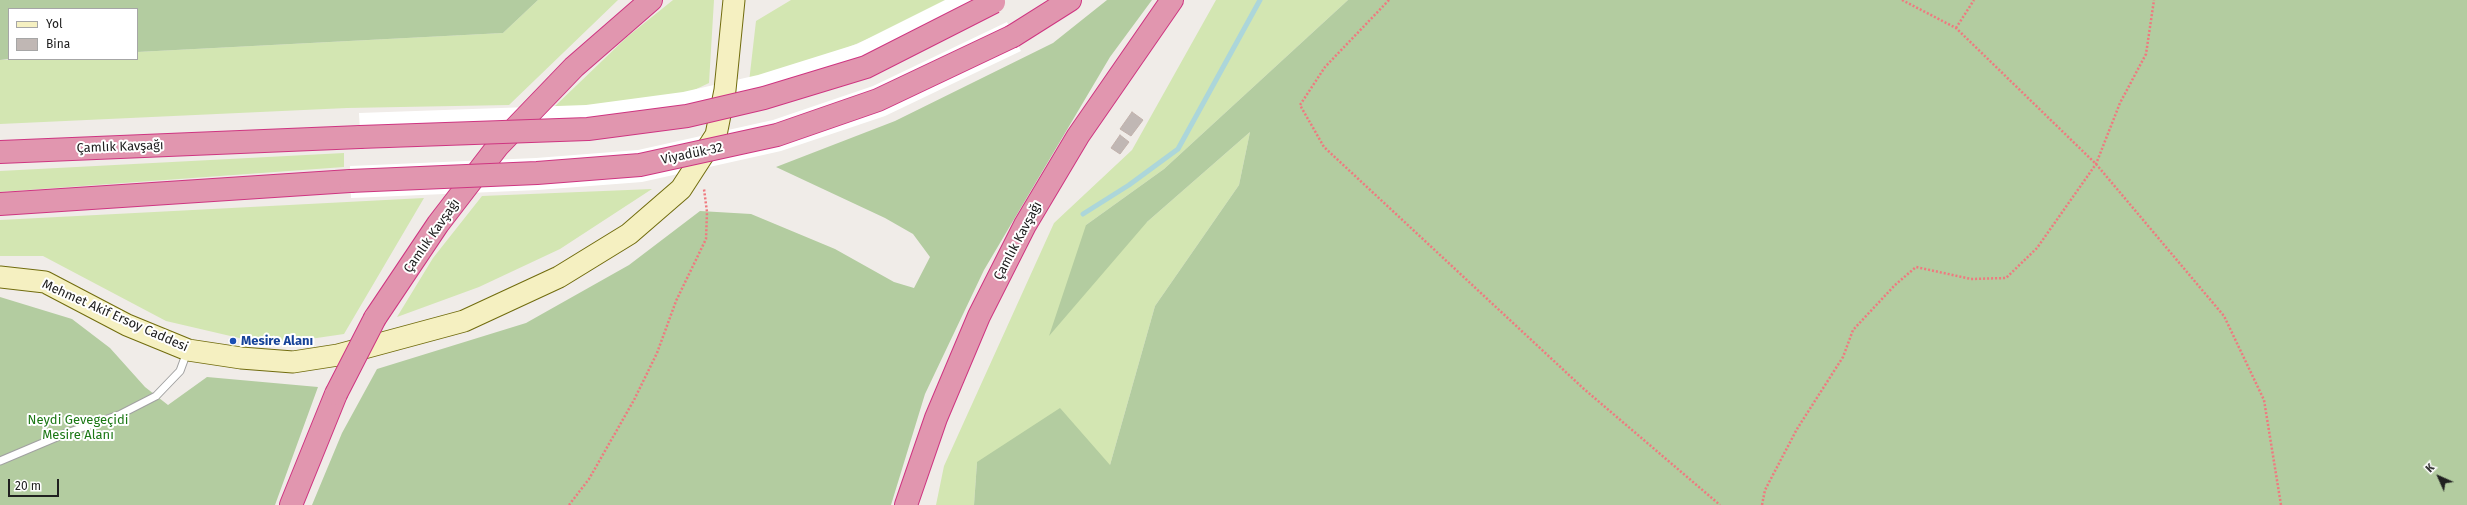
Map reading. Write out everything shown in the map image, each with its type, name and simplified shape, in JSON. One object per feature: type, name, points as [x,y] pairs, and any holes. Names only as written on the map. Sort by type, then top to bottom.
[{"type":"highway","name":"Viyadük-32","points":[[0,204],[350,181],[537,173],[640,165],[777,135],[878,100],[1013,36],[1070,0]]},
{"type":"highway","name":"Çamlık Kavşağı","points":[[906,505],[936,418],[973,330],[1025,225],[1078,136],[1172,0]]},
{"type":"highway","name":"Çamlık Kavşağı","points":[[0,152],[588,129],[687,116],[764,98],[866,67],[996,1]]},
{"type":"highway","name":"Çamlık Kavşağı","points":[[291,505],[336,394],[375,318],[438,224],[498,146],[574,67],[644,6]]},
{"type":"main road","name":"Mehmet Akif Ersoy Caddesi","points":[[0,278],[45,282],[127,325],[188,350],[241,358],[293,362],[338,355],[464,321],[559,276],[629,234],[680,189],[694,171],[716,134],[725,90],[734,0]]},
{"type":"lane","points":[[0,461],[64,434],[119,415],[156,396],[180,371],[188,350]]},
{"type":"path","points":[[1389,0],[1325,67],[1300,105],[1324,147],[1584,389],[1720,505]]},
{"type":"path","points":[[1902,0],[1956,28],[2096,164],[2224,316],[2264,400],[2281,505]]},
{"type":"path","points":[[1956,28],[1974,0]]},
{"type":"path","points":[[1762,505],[1765,490],[1797,429],[1843,357],[1853,330],[1873,307],[1916,267],[1971,279],[2006,278],[2037,248],[2096,164],[2120,103],[2146,54],[2154,0]]},
{"type":"path","points":[[569,505],[589,479],[634,400],[658,353],[676,301],[706,239],[707,212],[703,186],[694,171]]},
{"type":"green space","points":[[0,0],[538,0],[503,33],[138,52],[138,8],[8,8],[8,59],[0,60]]},
{"type":"green space","points":[[538,0],[618,0],[509,105],[347,108],[0,124],[0,60],[138,60],[138,52],[503,33]]},
{"type":"green space","points":[[673,0],[714,0],[709,83],[671,101],[553,108],[627,37]]},
{"type":"green space","points":[[791,0],[950,0],[926,14],[814,62],[749,82],[756,21]]},
{"type":"green space","points":[[1107,0],[1152,0],[1110,57],[984,270],[925,394],[891,505],[312,505],[342,433],[377,369],[526,323],[629,265],[700,211],[751,214],[835,249],[894,282],[914,288],[930,257],[913,234],[885,218],[776,167],[895,121],[1053,43]]},
{"type":"green space","points":[[1216,0],[1348,0],[1164,169],[1086,225],[1147,222],[1250,132],[1239,185],[1155,306],[1110,465],[977,462],[974,505],[936,505],[944,466],[1054,223],[1132,150]]},
{"type":"green space","points":[[1348,0],[2467,0],[2467,505],[974,505],[977,462],[1060,408],[1110,465],[1155,306],[1239,185],[1250,132],[1147,222],[1049,336],[1086,225],[1164,169]]},
{"type":"green space","points":[[344,153],[344,167],[0,192],[0,171]]},
{"type":"green space","points":[[652,189],[560,249],[479,287],[397,317],[433,258],[482,196]]},
{"type":"green space","points":[[424,198],[344,334],[269,345],[166,321],[43,256],[0,256],[0,220]]},
{"type":"green space","name":"Neydi Gevegeçidi Mesire Alanı","points":[[0,297],[72,319],[110,348],[145,387],[168,405],[207,377],[318,387],[275,505],[0,505]]},
{"type":"pier","points":[[945,0],[993,0],[999,13],[870,77],[767,109],[689,127],[589,140],[361,149],[359,113],[586,105],[683,92],[758,75],[857,44]]},
{"type":"pier","points":[[1007,22],[1021,51],[885,116],[781,151],[642,182],[538,190],[351,198],[350,166],[536,158],[638,150],[773,120],[873,86]]},
{"type":"building","points":[[1132,112],[1143,120],[1131,136],[1120,129]]},
{"type":"building","points":[[1120,135],[1129,142],[1120,154],[1111,148]]},
{"type":"waterway","points":[[1083,214],[1129,185],[1178,149],[1260,0]]},
{"type":"place","name":"Mesire Alanı","points":[[233,341]]}]
